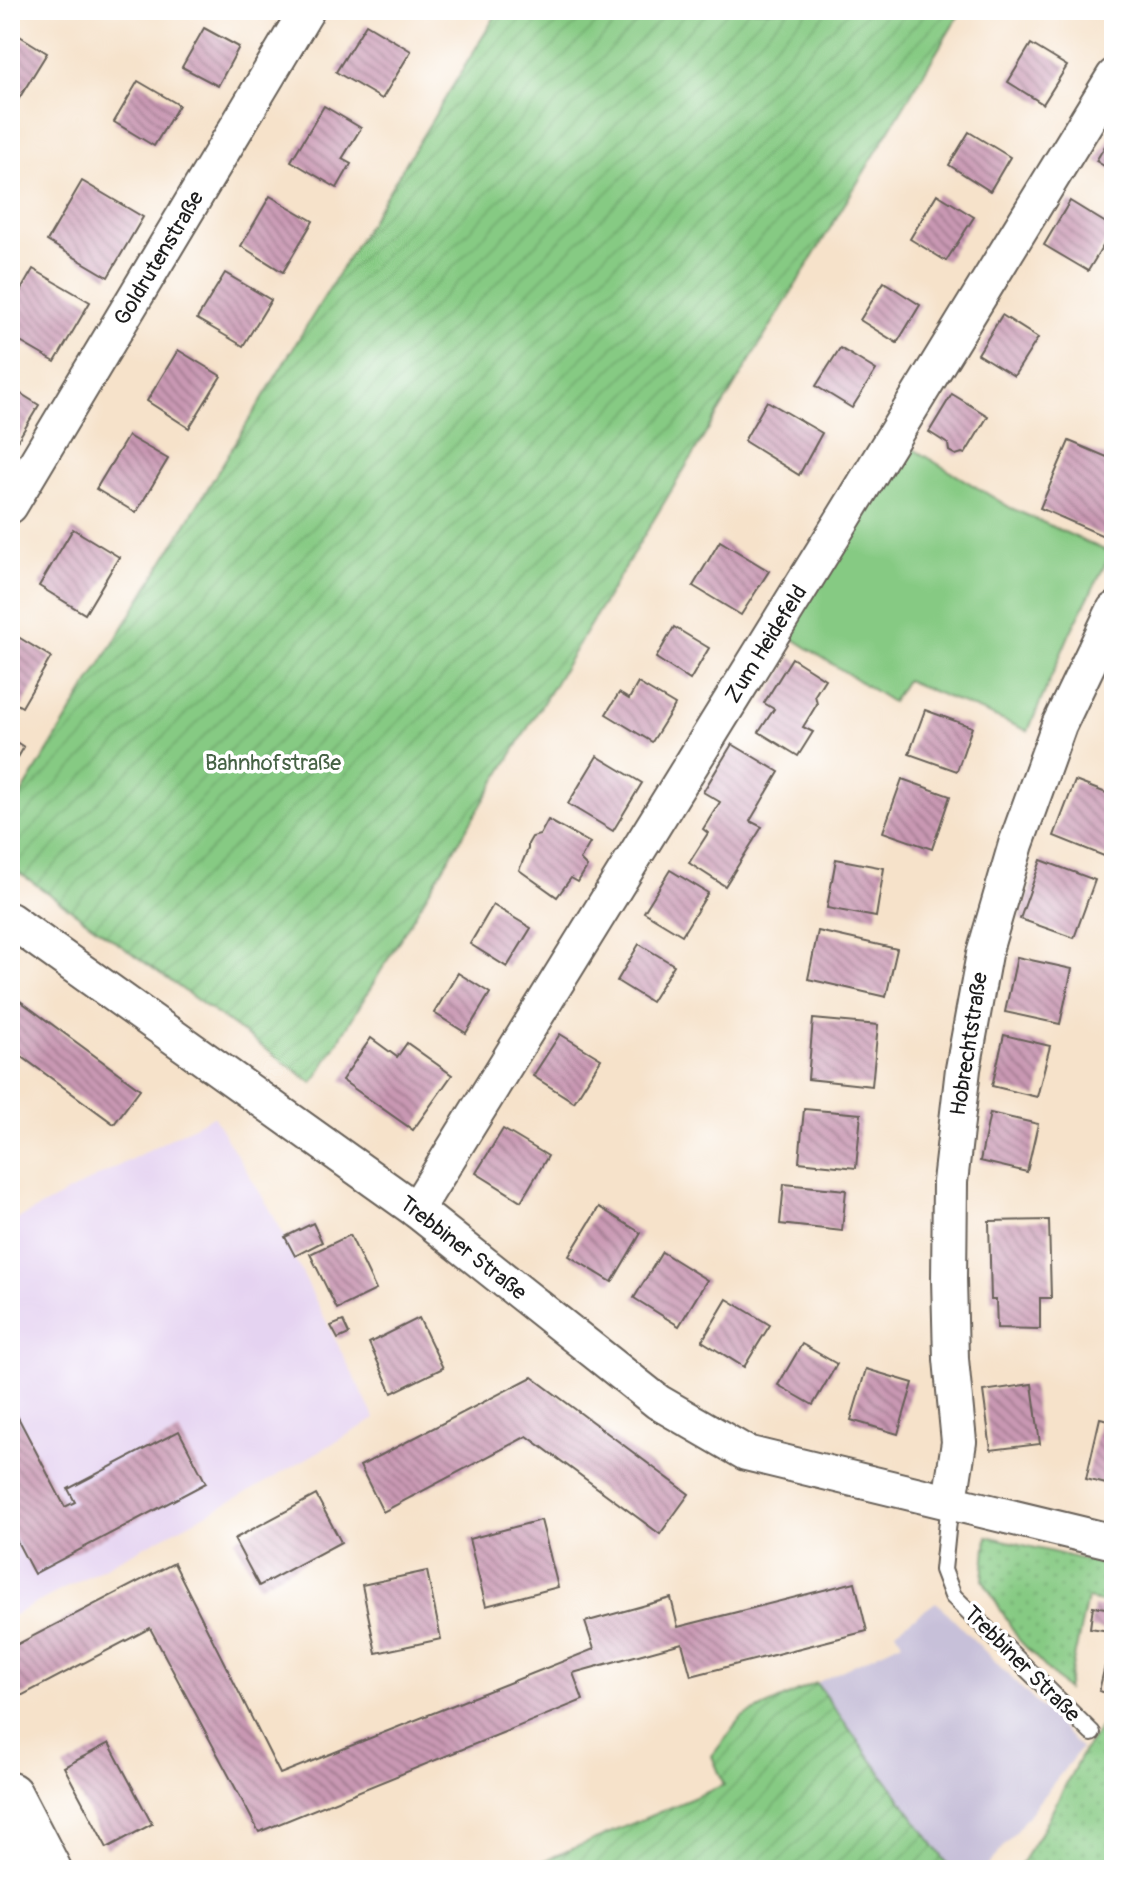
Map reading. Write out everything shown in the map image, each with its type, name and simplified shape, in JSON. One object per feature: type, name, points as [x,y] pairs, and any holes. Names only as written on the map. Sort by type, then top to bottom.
[{"type":"main road","points":[[10,1795],[49,1870]]},
{"type":"street","name":"Goldrutenstraße","points":[[10,506],[307,10]]},
{"type":"street","name":"Zum Heidefeld","points":[[416,1210],[1114,76]]},
{"type":"street","name":"Hobrechtstraße","points":[[950,1501],[959,1442],[951,1343],[950,1182],[963,1069],[984,954],[1016,844],[1059,725],[1102,660],[1114,610]]},
{"type":"street","name":"Trebbiner Straße","points":[[10,920],[416,1210],[658,1402],[746,1453],[1114,1542]]},
{"type":"lane","name":"Trebbiner Straße","points":[[950,1501],[943,1570],[953,1596],[1092,1733]]},
{"type":"shaded area","points":[[213,1116],[270,1209],[375,1419],[252,1490],[10,1617],[10,1223]]},
{"type":"shaded area","points":[[936,1602],[1081,1748],[985,1870],[952,1870],[816,1683],[902,1642],[896,1631]]},
{"type":"green space","name":"Bahnhofstraße","points":[[499,10],[962,10],[313,1083],[10,866],[10,813]]},
{"type":"green space","points":[[905,444],[1011,508],[1111,553],[1070,633],[1028,731],[906,680],[892,702],[787,635]]},
{"type":"green space","points":[[987,1536],[1114,1567],[1114,1605],[1087,1599],[1067,1690],[1019,1640],[983,1580]]},
{"type":"green space","points":[[816,1683],[952,1870],[527,1870],[724,1785],[712,1756],[742,1717]]},
{"type":"green space","points":[[1114,1708],[1114,1870],[1017,1870],[1084,1750]]},
{"type":"building","points":[[366,24],[411,51],[382,99],[336,72]]},
{"type":"building","points":[[204,28],[239,47],[218,86],[182,67]]},
{"type":"building","points":[[10,30],[47,53],[18,100],[10,95]]},
{"type":"building","points":[[1031,44],[1067,66],[1043,104],[1008,82]]},
{"type":"building","points":[[138,81],[179,105],[154,146],[114,122]]},
{"type":"building","points":[[324,106],[361,128],[342,159],[351,164],[337,188],[291,161]]},
{"type":"building","points":[[1114,131],[1114,172],[1096,161]]},
{"type":"building","points":[[969,132],[1010,157],[990,191],[949,165]]},
{"type":"building","points":[[82,181],[143,217],[108,277],[47,241]]},
{"type":"building","points":[[937,194],[974,217],[946,261],[910,239]]},
{"type":"building","points":[[270,196],[313,221],[283,272],[241,246]]},
{"type":"building","points":[[1070,201],[1114,228],[1088,271],[1044,245]]},
{"type":"building","points":[[33,269],[90,302],[55,362],[10,336],[10,309]]},
{"type":"building","points":[[225,273],[271,300],[243,346],[197,319]]},
{"type":"building","points":[[884,282],[920,305],[897,343],[860,320]]},
{"type":"building","points":[[1002,315],[1038,338],[1014,376],[978,354]]},
{"type":"building","points":[[840,348],[876,370],[852,408],[816,386]]},
{"type":"building","points":[[178,350],[221,376],[189,428],[147,401]]},
{"type":"building","points":[[10,387],[39,405],[10,453]]},
{"type":"building","points":[[952,394],[988,416],[965,454],[956,455],[949,451],[948,444],[929,432]]},
{"type":"building","points":[[767,401],[822,433],[799,475],[744,441]]},
{"type":"building","points":[[128,436],[168,459],[136,513],[96,489]]},
{"type":"building","points":[[1069,441],[1114,460],[1114,525],[1108,538],[1040,508]]},
{"type":"building","points":[[73,529],[119,557],[85,614],[39,586]]},
{"type":"building","points":[[720,541],[769,571],[741,615],[693,586]]},
{"type":"building","points":[[674,627],[709,648],[690,680],[656,658]]},
{"type":"building","points":[[10,632],[51,657],[22,707],[10,700]]},
{"type":"building","points":[[792,658],[825,679],[815,695],[817,704],[803,727],[813,732],[798,756],[759,732],[774,709],[764,703]]},
{"type":"building","points":[[638,683],[675,705],[652,742],[606,714],[619,693],[629,699]]},
{"type":"building","points":[[925,710],[972,727],[957,771],[909,754]]},
{"type":"building","points":[[10,738],[24,747],[10,771]]},
{"type":"building","points":[[732,744],[779,772],[750,821],[762,827],[725,886],[689,863],[708,833],[703,829],[720,802],[703,792]]},
{"type":"building","points":[[597,756],[642,783],[613,831],[568,804]]},
{"type":"building","points":[[902,779],[950,796],[932,849],[883,832]]},
{"type":"building","points":[[1075,781],[1114,796],[1114,860],[1054,836]]},
{"type":"building","points":[[548,820],[590,843],[580,860],[587,867],[578,882],[571,878],[557,897],[519,870],[532,837],[540,835]]},
{"type":"building","points":[[836,859],[884,868],[876,917],[827,908]]},
{"type":"building","points":[[1041,860],[1095,880],[1074,938],[1020,919]]},
{"type":"building","points":[[670,870],[708,893],[682,935],[644,912]]},
{"type":"building","points":[[493,905],[531,928],[507,967],[470,944]]},
{"type":"building","points":[[818,931],[897,949],[886,997],[808,979]]},
{"type":"building","points":[[639,944],[674,965],[651,1002],[617,981]]},
{"type":"building","points":[[1017,957],[1072,969],[1060,1024],[1005,1012]]},
{"type":"building","points":[[458,973],[490,993],[466,1033],[434,1013]]},
{"type":"building","points":[[12,995],[140,1089],[114,1124],[10,1048]]},
{"type":"building","points":[[813,1019],[878,1025],[872,1086],[808,1079]]},
{"type":"building","points":[[560,1034],[601,1059],[574,1102],[533,1076]]},
{"type":"building","points":[[1004,1035],[1050,1046],[1037,1097],[992,1086]]},
{"type":"building","points":[[371,1038],[397,1057],[407,1043],[452,1075],[413,1130],[342,1080]]},
{"type":"building","points":[[804,1109],[861,1114],[856,1168],[799,1162]]},
{"type":"building","points":[[990,1113],[1038,1124],[1027,1172],[980,1161]]},
{"type":"building","points":[[503,1129],[548,1156],[521,1201],[476,1173]]},
{"type":"building","points":[[784,1184],[846,1190],[842,1231],[780,1224]]},
{"type":"building","points":[[599,1207],[641,1233],[612,1282],[569,1256]]},
{"type":"building","points":[[1049,1220],[1051,1298],[1040,1298],[1040,1329],[997,1328],[996,1300],[991,1300],[989,1221]]},
{"type":"building","points":[[313,1223],[322,1242],[295,1256],[285,1237]]},
{"type":"building","points":[[350,1235],[376,1290],[337,1309],[310,1254]]},
{"type":"building","points":[[662,1252],[707,1280],[679,1326],[634,1298]]},
{"type":"building","points":[[727,1299],[770,1325],[744,1367],[702,1341]]},
{"type":"building","points":[[419,1318],[443,1368],[392,1393],[369,1343]]},
{"type":"building","points":[[343,1321],[349,1334],[338,1339],[331,1326]]},
{"type":"building","points":[[802,1344],[837,1364],[813,1405],[778,1385]]},
{"type":"building","points":[[866,1369],[913,1383],[898,1434],[851,1420]]},
{"type":"building","points":[[532,1377],[689,1494],[660,1534],[527,1436],[383,1512],[360,1466]]},
{"type":"building","points":[[1032,1384],[1040,1444],[991,1450],[983,1391]]},
{"type":"building","points":[[10,1402],[65,1507],[75,1502],[68,1489],[179,1431],[206,1483],[34,1574],[10,1528]]},
{"type":"building","points":[[1100,1418],[1114,1421],[1114,1486],[1086,1479]]},
{"type":"building","points":[[316,1495],[341,1542],[259,1586],[234,1539]]},
{"type":"building","points":[[541,1520],[558,1587],[486,1606],[469,1539]]},
{"type":"building","points":[[174,1563],[280,1774],[594,1649],[585,1622],[671,1598],[678,1627],[855,1582],[867,1631],[691,1676],[682,1643],[573,1673],[583,1700],[259,1832],[150,1628],[21,1696],[10,1676],[10,1648]]},
{"type":"building","points":[[427,1571],[441,1639],[376,1653],[362,1585]]},
{"type":"building","points":[[1093,1606],[1112,1609],[1109,1631],[1090,1628]]},
{"type":"building","points":[[1109,1649],[1114,1650],[1114,1695],[1099,1691]]},
{"type":"building","points":[[109,1743],[152,1824],[107,1848],[64,1767]]}]
